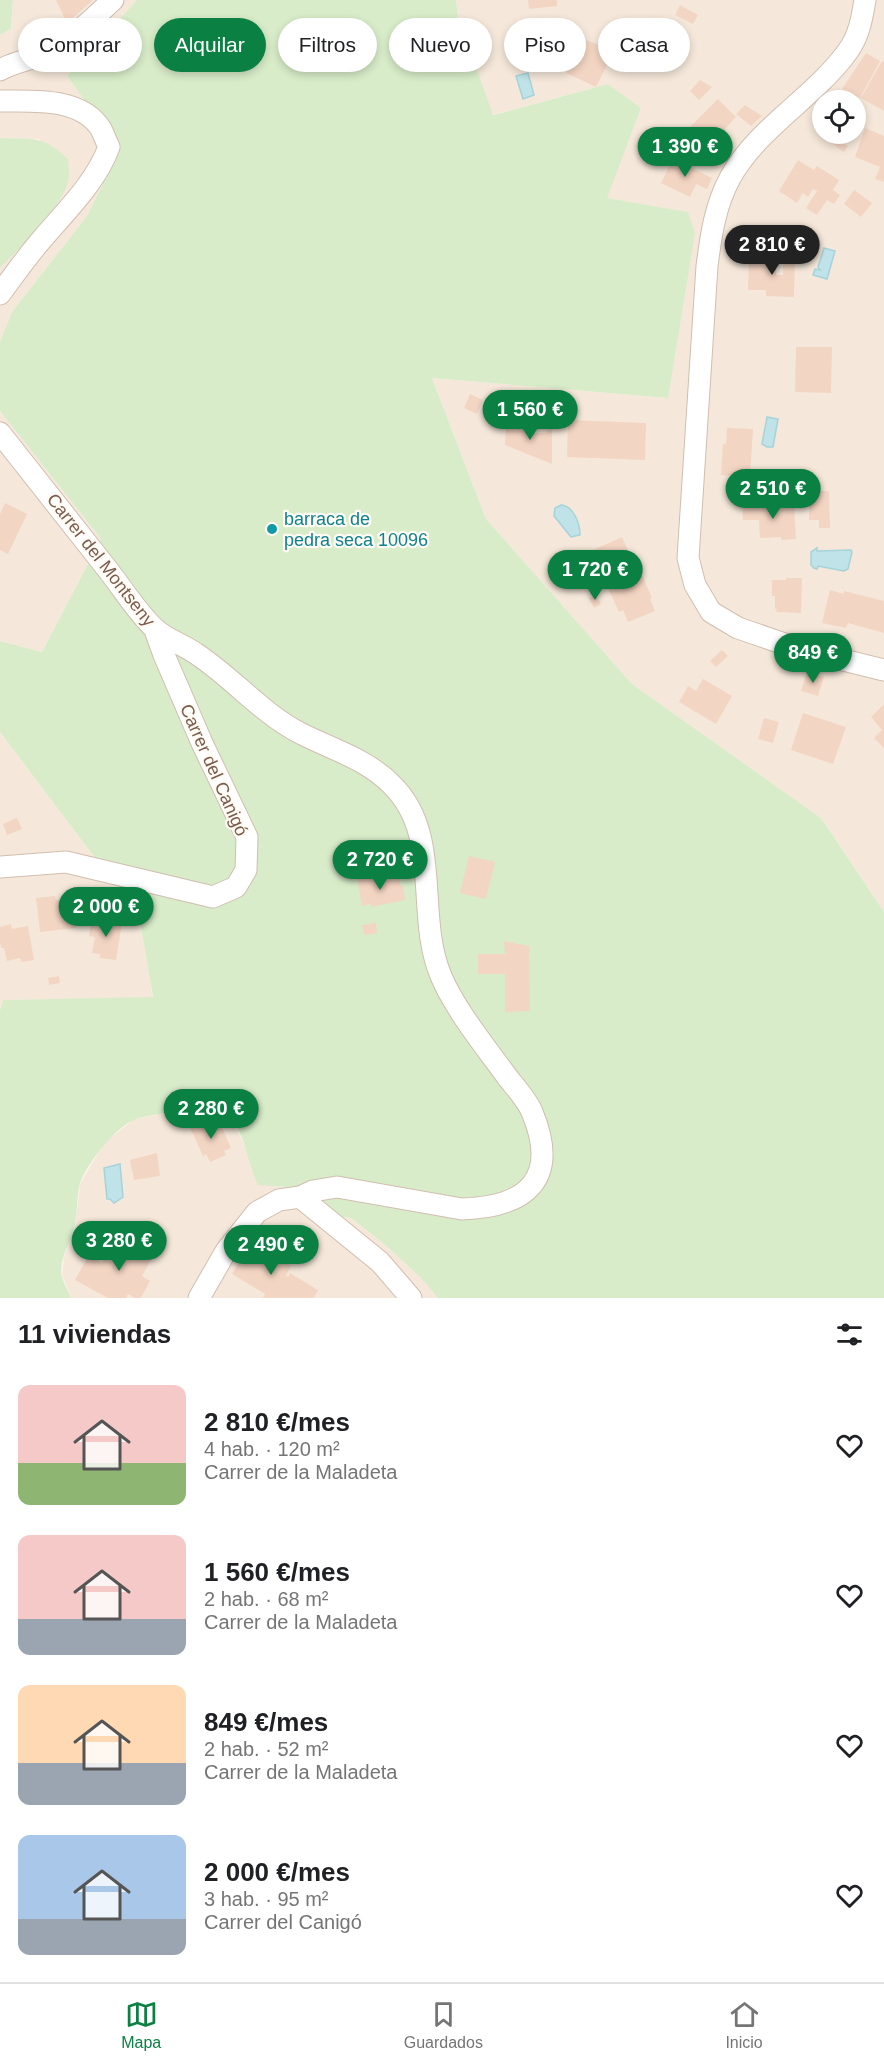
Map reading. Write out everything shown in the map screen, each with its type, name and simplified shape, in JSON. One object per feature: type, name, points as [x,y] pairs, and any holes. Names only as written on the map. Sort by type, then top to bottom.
[{"type":"street","points":[[0,70],[43,54],[76,35],[113,0]]},
{"type":"street","points":[[866,0],[859,29],[849,50],[762,136],[730,177],[719,201],[712,229],[707,266],[688,558],[695,585],[711,612],[738,628],[799,649],[884,670]]},
{"type":"street","points":[[0,101],[52,103],[72,108],[89,116],[101,129],[109,147],[102,165],[0,294]]},
{"type":"street","name":"Carrer del Montseny","points":[[0,433],[155,630],[197,653],[245,694],[298,732],[343,752],[371,768],[393,785],[409,808],[422,836],[430,938],[441,976],[462,1011],[532,1110],[541,1139],[542,1159],[538,1177],[524,1195],[503,1204],[479,1209],[462,1209],[337,1187],[279,1200],[257,1212],[226,1251],[200,1298]]},
{"type":"street","name":"Carrer del Canigó","points":[[0,867],[66,862],[213,897],[236,887],[246,870],[247,837],[202,743],[155,630]]},
{"type":"street","points":[[300,1197],[380,1262],[411,1298]]},
{"type":"shaded area","points":[[13,0],[137,0],[120,18],[18,18],[18,72],[71,72],[67,76],[120,148],[87,216],[12,312],[0,342],[0,268],[31,237],[61,196],[39,139],[0,138],[0,35],[11,29]]},
{"type":"shaded area","points":[[456,0],[884,0],[884,912],[821,818],[632,684],[486,519],[432,378],[668,398],[687,212],[606,198],[641,108],[608,84],[492,115],[477,72],[492,72],[492,18],[458,18]]},
{"type":"shaded area","points":[[0,411],[101,539],[42,652],[0,641]]},
{"type":"shaded area","points":[[0,732],[139,916],[153,998],[3,1000],[0,1010]]},
{"type":"shaded area","points":[[208,1104],[222,1110],[233,1121],[249,1155],[252,1171],[272,1186],[301,1188],[336,1216],[351,1218],[420,1277],[438,1298],[71,1298],[62,1275],[64,1257],[75,1228],[80,1184],[98,1153],[108,1140],[134,1119],[187,1106]]},
{"type":"green space","points":[[0,0],[13,0],[11,29],[0,35]]},
{"type":"green space","points":[[137,0],[456,0],[458,18],[389,18],[389,72],[478,72],[493,115],[608,84],[641,108],[607,198],[688,212],[695,233],[668,398],[432,378],[486,519],[632,684],[821,818],[884,912],[884,1298],[438,1298],[420,1277],[351,1218],[336,1216],[301,1188],[258,1185],[241,1136],[231,1119],[218,1108],[198,1105],[136,1119],[128,1123],[111,1137],[89,1166],[80,1183],[74,1229],[61,1271],[71,1298],[0,1298],[0,1010],[3,1000],[153,997],[139,916],[0,732],[0,641],[42,652],[101,539],[0,411],[0,342],[12,312],[87,216],[120,149],[67,76],[71,72],[142,72],[142,18],[120,18]]},
{"type":"green space","points":[[0,138],[37,140],[51,146],[68,159],[69,178],[59,201],[50,214],[0,268]]},
{"type":"water","points":[[528,73],[534,95],[523,99],[516,76]]},
{"type":"water","points":[[824,248],[835,251],[827,279],[813,275],[815,269],[820,270],[818,267]]},
{"type":"water","points":[[767,417],[778,419],[773,447],[762,444]]},
{"type":"water","points":[[561,505],[573,512],[580,535],[571,537],[554,516],[555,508]]},
{"type":"water","points":[[817,548],[817,551],[851,550],[848,569],[844,571],[818,566],[817,569],[814,568],[811,565],[811,552]]},
{"type":"water","points":[[120,1164],[123,1197],[114,1203],[107,1199],[104,1168]]},
{"type":"building","points":[[56,0],[93,0],[73,18],[65,18]]},
{"type":"building","points":[[528,0],[557,0],[557,6],[529,9]]},
{"type":"building","points":[[680,5],[698,15],[693,24],[690,22],[690,18],[675,15]]},
{"type":"building","points":[[586,40],[598,45],[598,72],[604,72],[596,87],[566,73],[586,72]]},
{"type":"building","points":[[866,53],[880,61],[864,90],[842,89]]},
{"type":"building","points":[[882,61],[884,62],[884,111],[866,101],[866,90]]},
{"type":"building","points":[[700,80],[712,87],[699,100],[690,91]]},
{"type":"building","points":[[718,99],[736,117],[724,130],[726,133],[711,148],[690,127]]},
{"type":"building","points":[[745,105],[762,116],[751,126],[736,114]]},
{"type":"building","points":[[866,128],[884,136],[884,182],[875,179],[880,167],[855,157],[859,144],[866,144]]},
{"type":"building","points":[[833,144],[848,146],[844,152]]},
{"type":"building","points":[[673,159],[712,178],[707,189],[696,184],[690,197],[661,183]]},
{"type":"building","points":[[798,160],[814,170],[817,166],[839,180],[833,190],[840,195],[834,204],[827,200],[817,215],[806,208],[817,191],[813,189],[808,197],[803,193],[797,203],[779,191]]},
{"type":"building","points":[[854,190],[872,203],[861,217],[844,204]]},
{"type":"building","points":[[749,253],[770,254],[770,265],[776,266],[776,275],[783,275],[783,255],[795,255],[794,297],[766,296],[766,290],[748,290]]},
{"type":"building","points":[[796,347],[832,347],[831,393],[795,392]]},
{"type":"building","points":[[470,394],[483,400],[477,414],[464,408]]},
{"type":"building","points":[[568,420],[646,423],[645,460],[567,457]]},
{"type":"building","points":[[506,423],[534,424],[534,433],[546,433],[547,430],[552,429],[552,464],[505,445]]},
{"type":"building","points":[[727,428],[753,429],[750,477],[721,475],[723,444],[726,444]]},
{"type":"building","points":[[809,491],[829,491],[830,528],[819,528],[819,520],[809,520]]},
{"type":"building","points":[[5,503],[27,514],[8,554],[0,550],[0,514]]},
{"type":"building","points":[[794,503],[796,539],[760,538],[759,520],[743,520],[742,505]]},
{"type":"building","points":[[622,537],[636,569],[639,568],[655,611],[628,622],[623,610],[619,612],[591,551]]},
{"type":"building","points":[[786,578],[802,578],[801,613],[776,612],[775,596],[772,596],[772,580],[786,580]]},
{"type":"building","points":[[830,590],[844,594],[844,591],[884,601],[884,633],[848,623],[846,628],[822,623]]},
{"type":"building","points":[[596,595],[601,604],[594,608],[589,598]]},
{"type":"building","points":[[722,650],[728,656],[716,667],[710,661]]},
{"type":"building","points":[[807,672],[824,677],[818,696],[801,691]]},
{"type":"building","points":[[703,679],[732,696],[716,724],[679,702],[688,686],[696,691]]},
{"type":"building","points":[[884,704],[884,748],[874,738],[882,730],[871,717]]},
{"type":"building","points":[[803,713],[846,727],[833,764],[791,750]]},
{"type":"building","points":[[764,718],[779,722],[773,743],[758,739]]},
{"type":"building","points":[[17,818],[22,829],[7,835],[3,824]]},
{"type":"building","points":[[469,856],[495,862],[486,899],[460,893]]},
{"type":"building","points":[[381,874],[382,880],[399,877],[400,886],[403,885],[405,900],[371,907],[371,904],[362,906],[357,878]]},
{"type":"building","points":[[55,896],[56,900],[75,898],[76,928],[40,932],[36,898]]},
{"type":"building","points":[[92,918],[122,923],[116,960],[100,958],[100,954],[92,953],[95,937],[89,936]]},
{"type":"building","points":[[376,923],[377,933],[364,935],[362,925]]},
{"type":"building","points":[[11,924],[12,929],[28,926],[34,960],[22,962],[20,958],[7,961],[4,948],[1,948],[0,927]]},
{"type":"building","points":[[504,941],[529,946],[530,1011],[505,1012],[505,974],[478,974],[478,954],[505,954]]},
{"type":"building","points":[[59,976],[60,983],[49,985],[48,978]]},
{"type":"building","points":[[207,1119],[210,1125],[219,1121],[231,1148],[224,1151],[226,1155],[210,1162],[206,1154],[203,1156],[190,1127]]},
{"type":"building","points":[[157,1153],[160,1176],[134,1180],[130,1160]]},
{"type":"building","points":[[128,1236],[156,1251],[142,1276],[150,1281],[141,1298],[128,1294],[126,1298],[108,1298],[75,1280],[89,1255],[102,1263],[106,1256],[114,1261]]},
{"type":"building","points":[[251,1242],[291,1266],[286,1275],[288,1277],[290,1273],[318,1290],[314,1298],[263,1298],[265,1294],[232,1274]]},
{"type":"place","name":"barraca de pedra seca 10096","points":[[272,529]]}]
